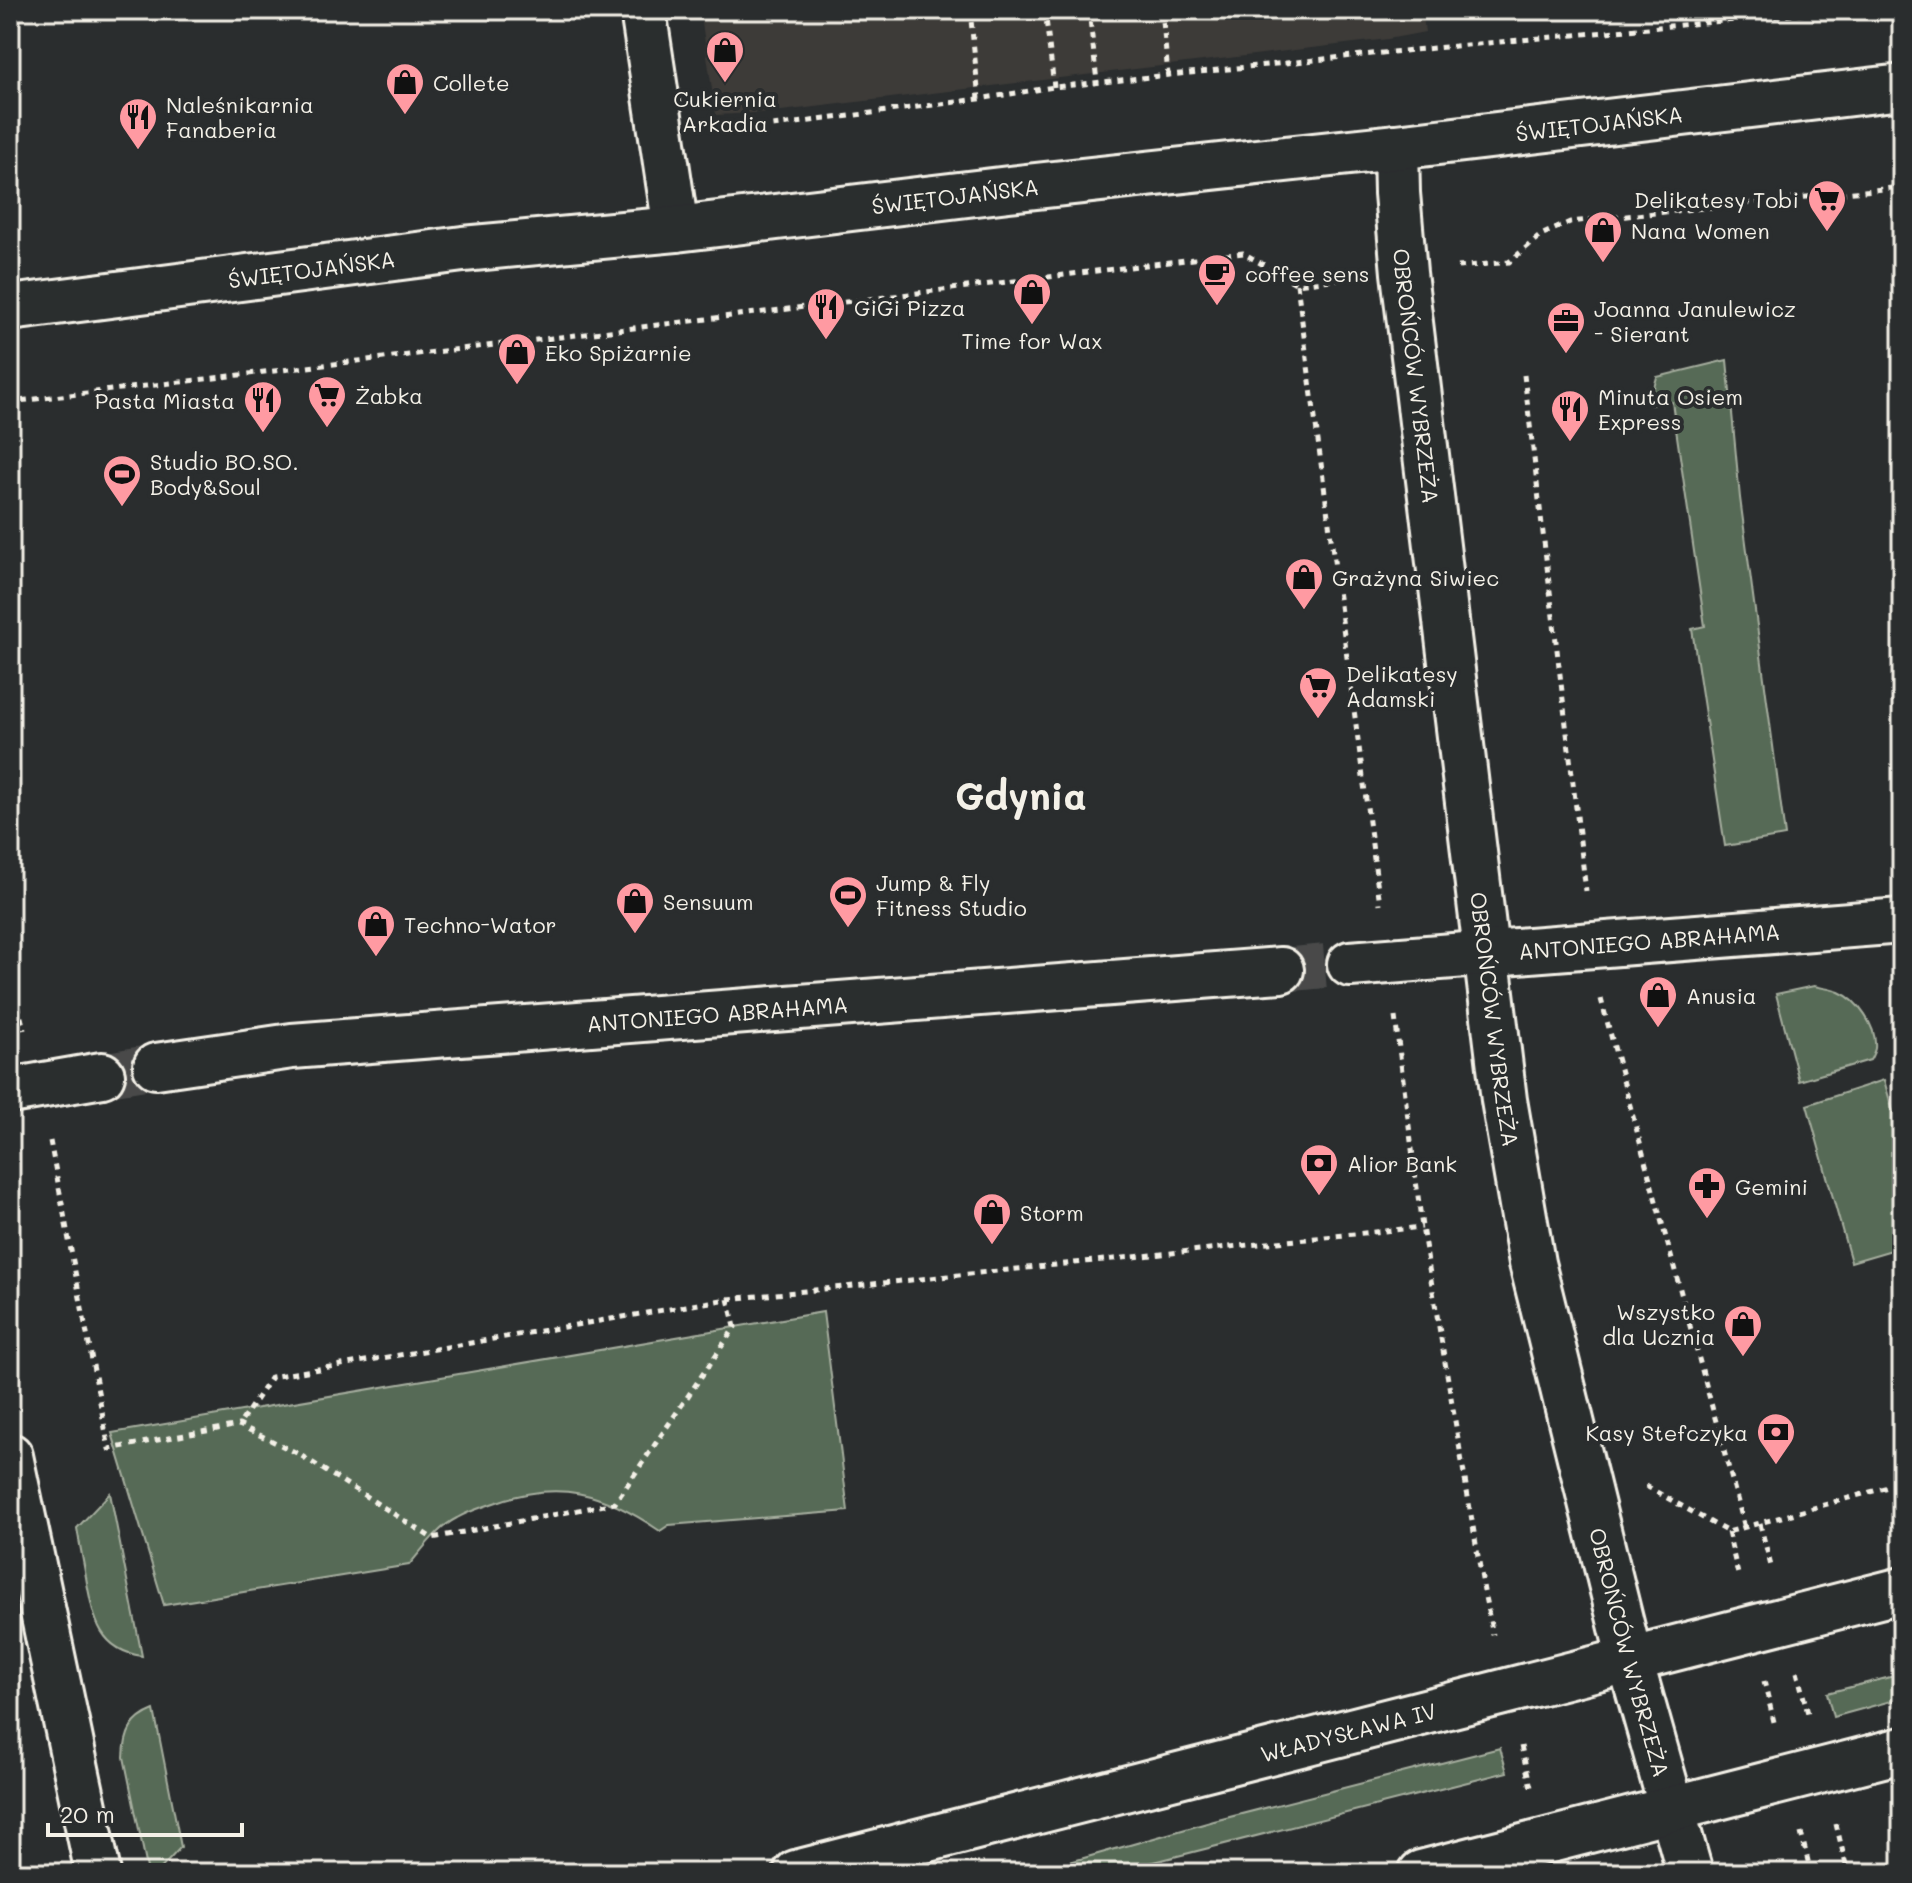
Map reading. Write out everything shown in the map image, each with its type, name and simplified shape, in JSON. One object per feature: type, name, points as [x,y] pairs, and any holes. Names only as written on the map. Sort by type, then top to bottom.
[{"type":"street","points":[[643,10],[676,229]]},
{"type":"street","name":"ŚWIĘTOJAŃSKA","points":[[10,308],[463,249],[676,229],[1902,87]]},
{"type":"street","name":"OBROŃCÓW WYBRZEŻA","points":[[1396,147],[1404,273],[1504,1100],[1532,1263],[1630,1660],[1690,1873]]},
{"type":"street","name":"ANTONIEGO ABRAHAMA","points":[[1369,963],[1902,921]]},
{"type":"street","name":"ANTONIEGO ABRAHAMA","points":[[156,1066],[292,1046],[1281,970]]},
{"type":"street","points":[[24,1088],[102,1075]]},
{"type":"street","points":[[10,1456],[98,1873]]},
{"type":"street","name":"WŁADYSŁAWA IV","points":[[796,1873],[1902,1590]]},
{"type":"street","points":[[1421,1873],[1902,1750]]},
{"type":"path","points":[[970,10],[979,99]]},
{"type":"path","points":[[1045,10],[1054,87]]},
{"type":"path","points":[[1089,10],[1097,82]]},
{"type":"path","points":[[1162,10],[1168,75]]},
{"type":"path","points":[[709,113],[727,132],[1097,82],[1841,10]]},
{"type":"path","points":[[1452,268],[1509,262],[1541,235],[1570,222],[1902,187]]},
{"type":"path","points":[[10,402],[1243,253],[1297,284],[1352,278]]},
{"type":"path","points":[[1297,284],[1369,963],[1422,1227],[1489,1621]]},
{"type":"path","points":[[1524,375],[1587,902]]},
{"type":"path","points":[[10,970],[24,1088],[56,1167],[109,1449],[239,1425],[297,1453],[432,1538],[615,1503],[735,1327],[728,1299]]},
{"type":"path","points":[[1599,990],[1745,1528]]},
{"type":"path","points":[[239,1425],[271,1377],[728,1299],[1422,1227]]},
{"type":"path","points":[[1578,1447],[1728,1532],[1768,1624],[1805,1775],[1811,1873]]},
{"type":"path","points":[[1728,1532],[1902,1483]]},
{"type":"path","points":[[1760,1524],[1768,1624],[1805,1775],[1848,1873]]},
{"type":"path","points":[[1889,1873],[1902,1869]]},
{"type":"shaded area","points":[[700,10],[1422,10],[1425,32],[1388,39],[773,112],[716,115]]},
{"type":"green space","points":[[1727,360],[1740,498],[1785,836],[1725,846],[1692,629],[1705,626],[1672,402],[1649,405],[1657,377]]},
{"type":"green space","points":[[1814,986],[1839,992],[1853,1001],[1869,1023],[1875,1048],[1870,1060],[1799,1081],[1776,994]]},
{"type":"green space","points":[[1884,1080],[1902,1144],[1902,1247],[1851,1262],[1807,1105]]},
{"type":"green space","points":[[823,1312],[848,1511],[669,1525],[660,1531],[599,1499],[559,1491],[538,1492],[515,1496],[457,1518],[437,1533],[409,1565],[164,1605],[112,1433]]},
{"type":"green space","points":[[110,1493],[142,1656],[128,1653],[108,1640],[96,1621],[90,1597],[77,1528]]},
{"type":"green space","points":[[1902,1674],[1902,1698],[1833,1717],[1827,1693]]},
{"type":"green space","points":[[154,1710],[181,1847],[157,1873],[148,1873],[124,1757],[131,1728]]},
{"type":"green space","points":[[1500,1748],[1507,1772],[1111,1873],[1031,1873],[1214,1821]]},
{"type":"tunnel","points":[[1281,970],[1350,964]]},
{"type":"tunnel","points":[[102,1075],[156,1066]]},
{"type":"place","name":"Cukiernia Arkadia","points":[[725,84]]},
{"type":"place","name":"Collete","points":[[405,116]]},
{"type":"place","name":"Naleśnikarnia Fanaberia","points":[[138,151]]},
{"type":"place","name":"Delikatesy Tobi","points":[[1827,233]]},
{"type":"place","name":"Nana Women","points":[[1603,264]]},
{"type":"place","name":"coffee sens","points":[[1217,307]]},
{"type":"place","name":"Time for Wax","points":[[1032,326]]},
{"type":"place","name":"GiGi Pizza","points":[[826,341]]},
{"type":"place","name":"Joanna Janulewicz - Sierant","points":[[1566,355]]},
{"type":"place","name":"Eko Spiżarnie","points":[[517,386]]},
{"type":"place","name":"Żabka","points":[[327,429]]},
{"type":"place","name":"Pasta Miasta","points":[[263,434]]},
{"type":"place","name":"Minuta Osiem Express","points":[[1570,443]]},
{"type":"place","name":"Studio BO.SO. Body&Soul","points":[[122,508]]},
{"type":"place","name":"Grażyna Siwiec","points":[[1304,611]]},
{"type":"place","name":"Delikatesy Adamski","points":[[1318,720]]},
{"type":"place","name":"Jump & Fly Fitness Studio","points":[[848,929]]},
{"type":"place","name":"Sensuum","points":[[635,935]]},
{"type":"place","name":"Techno-Wator","points":[[376,958]]},
{"type":"place","name":"Anusia","points":[[1658,1029]]},
{"type":"place","name":"Alior Bank","points":[[1319,1197]]},
{"type":"place","name":"Gemini","points":[[1707,1220]]},
{"type":"place","name":"Storm","points":[[992,1246]]},
{"type":"place","name":"Wszystko dla Ucznia","points":[[1743,1358]]},
{"type":"place","name":"Kasy Stefczyka","points":[[1776,1466]]},
{"type":"district","name":"Gdynia","points":[[1021,795]]}]
